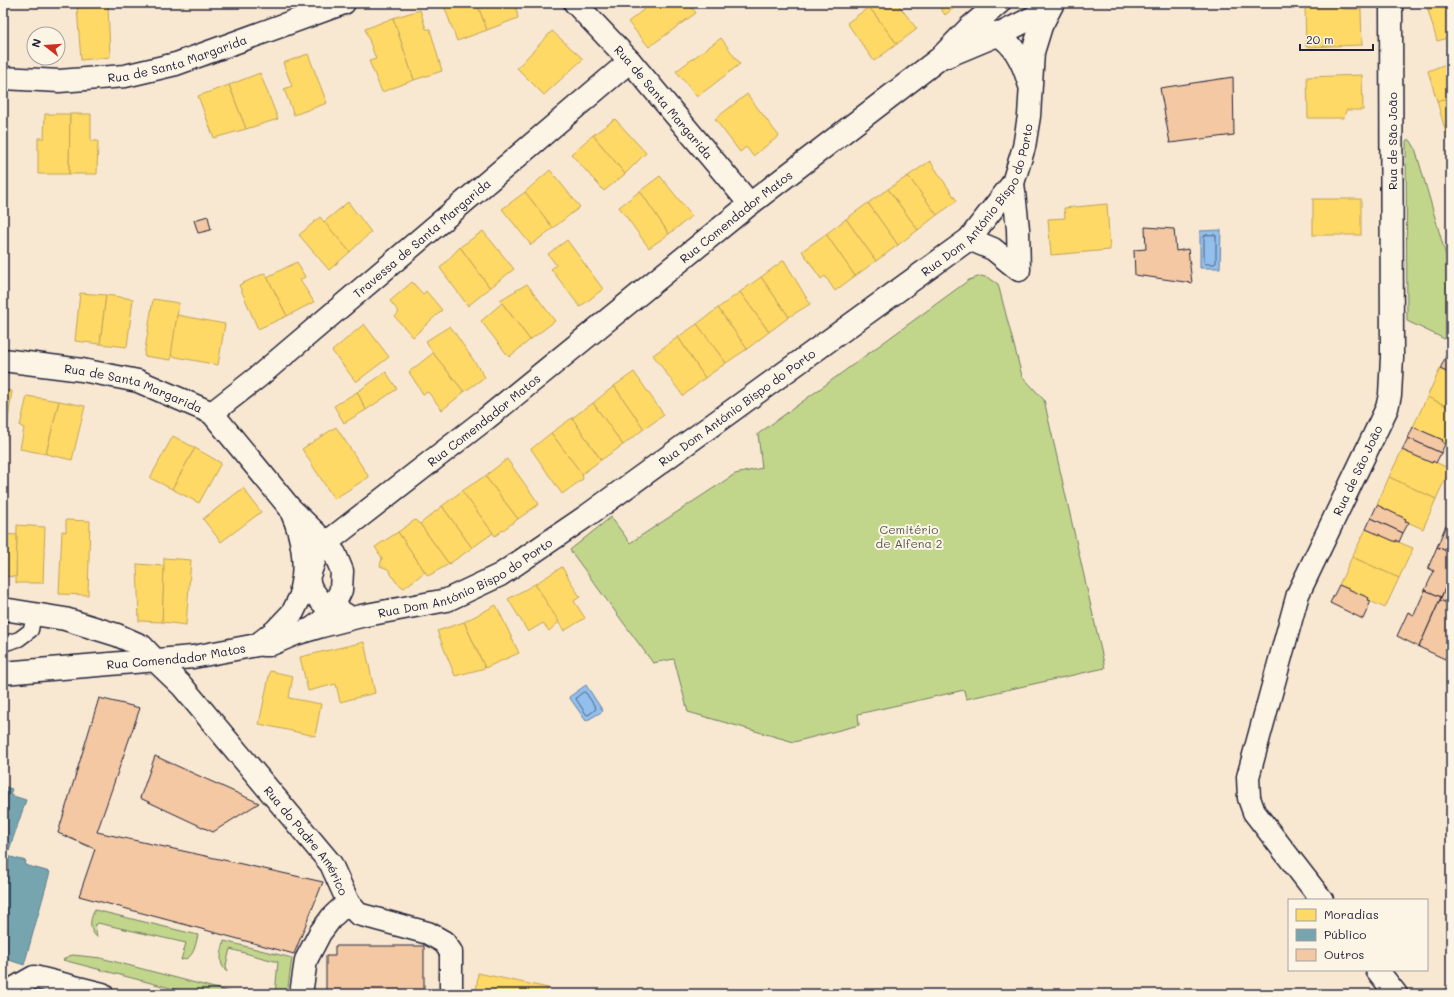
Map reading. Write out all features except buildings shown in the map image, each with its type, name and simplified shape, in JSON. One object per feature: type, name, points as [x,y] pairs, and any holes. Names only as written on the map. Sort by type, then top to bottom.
[{"type":"street","name":"Rua de Santa Margarida","points":[[3,78],[59,81],[125,76],[176,64],[344,3]]},
{"type":"street","name":"Rua de Santa Margarida","points":[[575,3],[630,61],[750,204]]},
{"type":"street","name":"Rua Comendador Matos","points":[[3,673],[156,661],[192,657],[257,645],[275,631],[292,612],[297,604],[306,568],[326,543],[487,418],[750,204],[940,58],[965,32],[999,3]]},
{"type":"street","name":"Rua Comendador Matos","points":[[940,58],[998,35],[1032,18],[1052,3]]},
{"type":"street","name":"Rua Dom António Bispo do Porto","points":[[257,645],[269,645],[313,628],[360,616],[447,600],[500,575],[588,514],[969,239],[1013,183],[1024,147],[1029,116],[1033,52],[1041,26],[1052,3]]},
{"type":"street","name":"Rua de São João","points":[[1321,899],[1254,812],[1249,798],[1248,777],[1298,594],[1376,432],[1387,408],[1390,395],[1392,316],[1391,3]]},
{"type":"street","points":[[965,32],[982,30],[998,35],[1010,46],[1022,63],[1030,86]]},
{"type":"street","name":"Travessa de Santa Margarida","points":[[212,413],[258,377],[630,61]]},
{"type":"street","points":[[969,239],[993,249],[1019,270],[1018,229],[1013,183]]},
{"type":"street","name":"Rua de Santa Margarida","points":[[3,360],[82,370],[138,381],[212,413],[290,508],[326,543],[335,554],[342,571],[342,590],[332,609],[322,621],[313,628]]},
{"type":"street","name":"Rua de Santa Margarida","points":[[290,508],[301,540],[306,568],[312,589],[323,602],[339,613],[360,616]]},
{"type":"street","name":"Rua do Padre Américo","points":[[3,609],[65,619],[117,635],[142,646],[182,686],[331,864],[348,902],[358,914],[428,933],[444,942],[451,952],[451,994]]},
{"type":"street","points":[[301,994],[306,960],[320,933],[332,917],[348,902]]},
{"type":"street","points":[[1378,971],[1396,994]]},
{"type":"street","points":[[4,994],[34,977],[102,994]]},
{"type":"lane","points":[[3,644],[19,639],[31,630],[34,614]]},
{"type":"green space","points":[[1408,139],[1415,148],[1451,273],[1451,342],[1407,321],[1406,141]]},
{"type":"green space","name":"Cemitério de Alfena 2","points":[[981,276],[989,278],[998,284],[1022,376],[1044,400],[1105,668],[966,699],[964,690],[858,714],[859,725],[794,742],[688,712],[674,659],[653,663],[570,550],[611,517],[630,543],[735,474],[762,468],[758,434],[969,280]]},
{"type":"green space","points":[[95,910],[198,935],[195,947],[189,957],[181,960],[186,943],[98,923],[95,925],[97,937],[92,931],[91,927],[92,917]]},
{"type":"green space","points":[[224,941],[292,958],[287,994],[275,994],[278,962],[230,949],[226,965],[227,972],[221,961]]},
{"type":"green space","points":[[73,955],[101,958],[237,994],[193,994],[63,960]]},
{"type":"water","points":[[1221,230],[1220,268],[1200,268],[1200,231]]},
{"type":"water","points":[[586,685],[603,711],[586,721],[569,697]]}]
